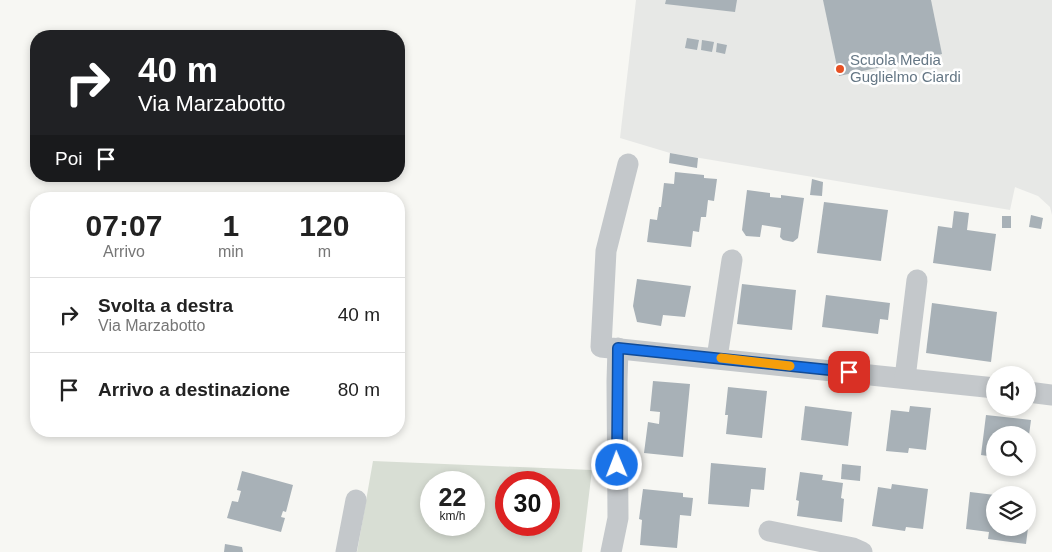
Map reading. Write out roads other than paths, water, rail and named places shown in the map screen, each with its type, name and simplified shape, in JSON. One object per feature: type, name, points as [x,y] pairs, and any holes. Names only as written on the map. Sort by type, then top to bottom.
[{"type":"street","points":[[628,164],[606,251],[601,347],[986,387]]},
{"type":"street","points":[[717,358],[732,260]]},
{"type":"street","points":[[905,378],[917,280]]},
{"type":"street","points":[[611,552],[618,518],[618,348]]},
{"type":"street","points":[[1036,393],[1052,395]]},
{"type":"street","points":[[346,552],[356,500]]},
{"type":"street","points":[[770,531],[853,548],[862,552]]},
{"type":"place","name":"Scuola Media Guglielmo Ciardi","points":[[840,69]]}]
